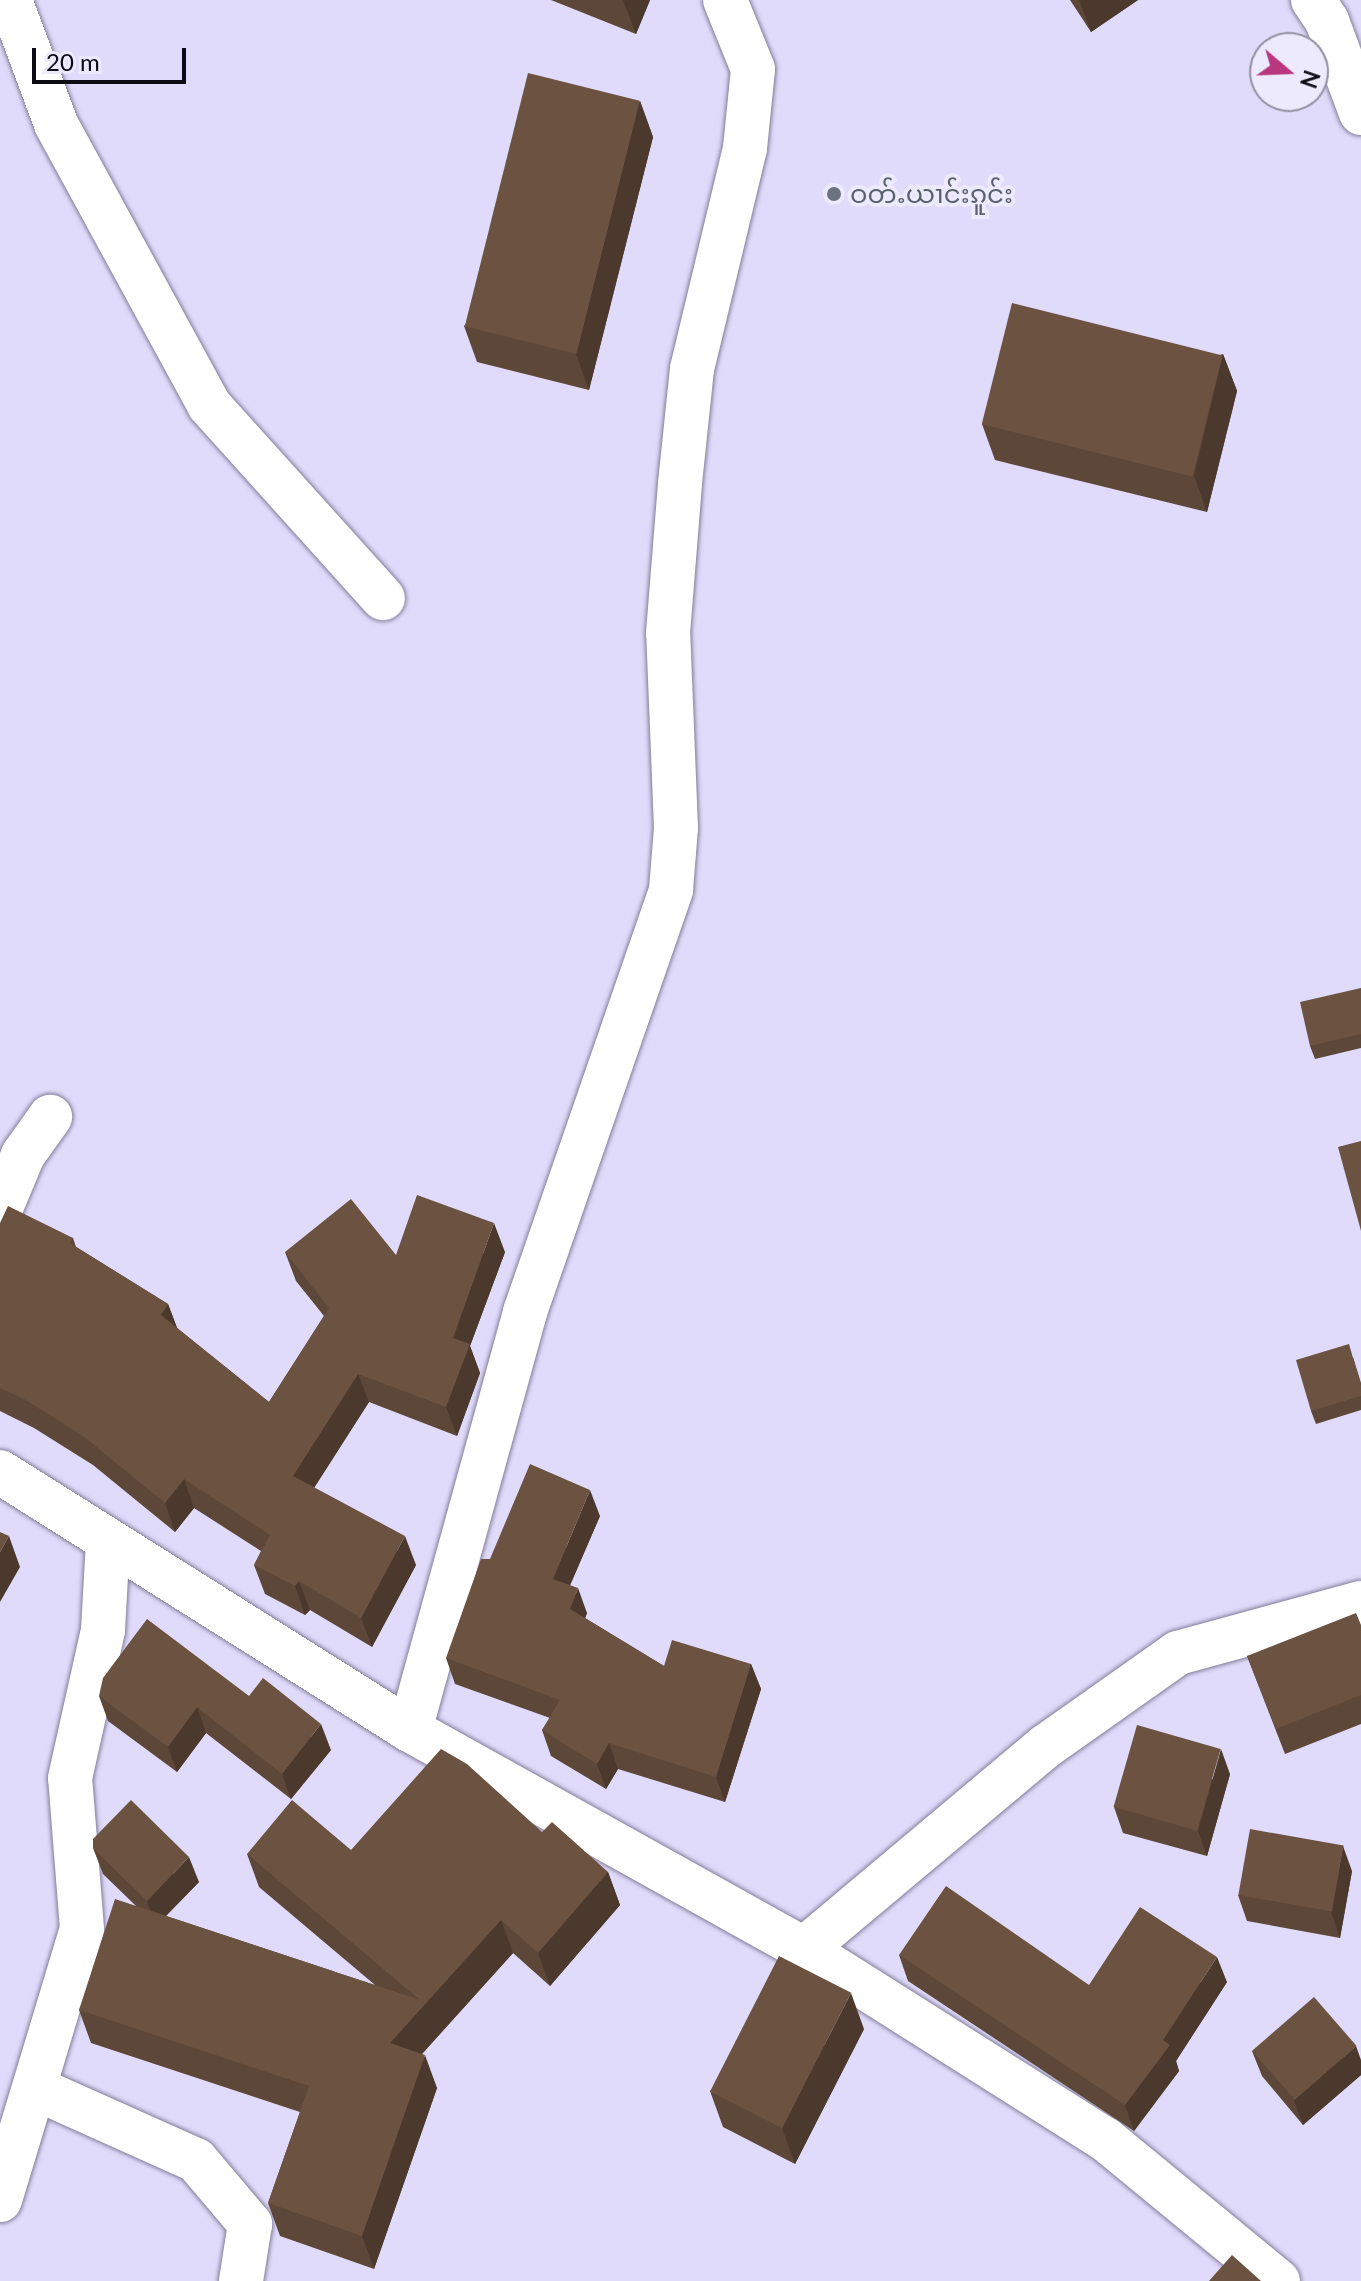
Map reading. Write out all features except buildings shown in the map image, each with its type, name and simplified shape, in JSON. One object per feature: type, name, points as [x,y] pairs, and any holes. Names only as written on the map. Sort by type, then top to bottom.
[{"type":"street","points":[[10,0],[56,124],[209,405],[383,598]]},
{"type":"street","points":[[410,1730],[525,1312],[671,890],[676,828],[668,633],[680,483],[692,369],[745,148],[753,69],[725,0]]},
{"type":"street","points":[[1313,0],[1327,21],[1361,113]]},
{"type":"street","points":[[0,1210],[23,1155],[50,1117]]},
{"type":"street","points":[[0,1472],[410,1730],[804,1949],[1105,2139],[1278,2281]]},
{"type":"street","points":[[0,2200],[37,2089],[82,1929],[70,1778],[103,1630],[108,1541]]},
{"type":"street","points":[[804,1949],[1046,1746],[1178,1653],[1361,1603]]},
{"type":"street","points":[[37,2089],[196,2160],[250,2224],[241,2281]]},
{"type":"place","name":"ဝတ်ႉယၢင်းၵူင်း","points":[[834,194]]}]
